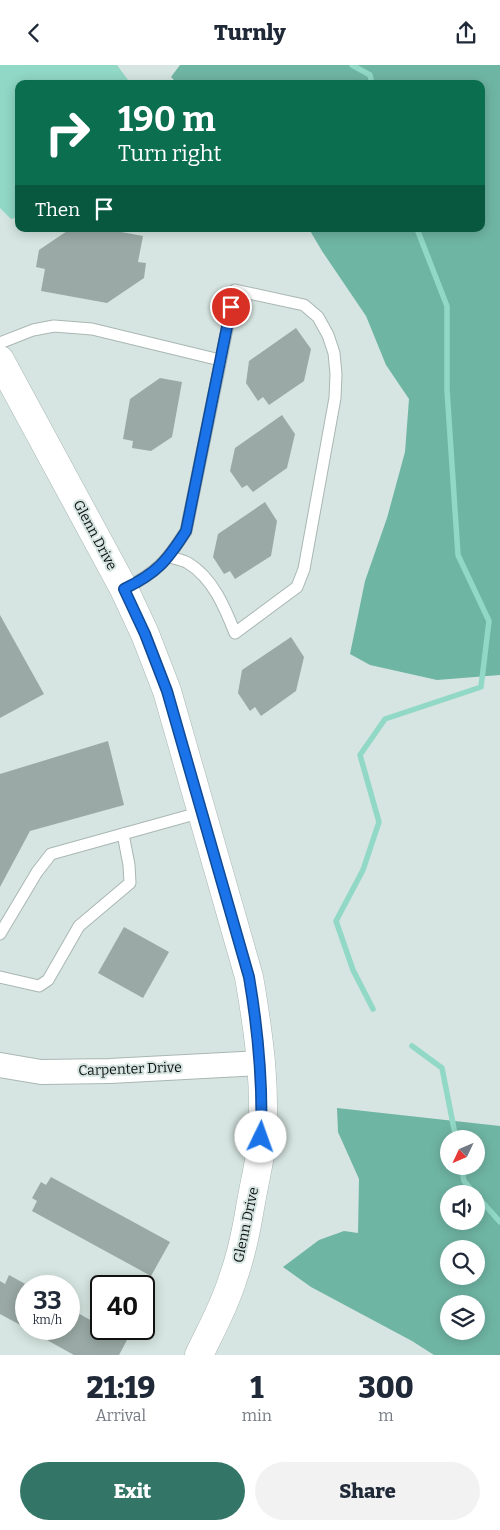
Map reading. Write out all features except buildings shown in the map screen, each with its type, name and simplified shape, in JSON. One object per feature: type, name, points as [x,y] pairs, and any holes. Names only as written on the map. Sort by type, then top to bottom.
[{"type":"street","name":"Glenn Drive","points":[[0,361],[124,589],[145,634],[167,691],[249,977],[256,1014],[260,1063],[262,1103],[260,1154],[245,1238],[233,1279],[217,1319],[199,1355]]},
{"type":"street","name":"Carpenter Drive","points":[[0,1065],[41,1072],[110,1071],[260,1063]]},
{"type":"lane","points":[[124,589],[157,570],[170,557],[186,531],[235,290],[304,305],[318,317],[328,335],[334,353],[336,374],[335,398],[304,569],[297,587],[236,633],[225,608],[210,583],[189,564],[170,557]]},
{"type":"lane","points":[[0,343],[33,330],[54,325],[92,329],[220,360]]},
{"type":"lane","points":[[0,934],[36,872],[51,854],[202,812]]},
{"type":"lane","points":[[0,977],[40,986],[48,980],[79,927],[130,883],[129,865],[123,834]]},
{"type":"shaded area","points":[[0,65],[117,65],[128,80],[15,80],[15,218],[11,219],[0,208]]},
{"type":"shaded area","points":[[180,65],[500,65],[500,675],[437,680],[370,665],[350,654],[365,581],[387,518],[405,452],[409,399],[386,365],[366,316],[311,232],[485,232],[485,80],[174,80],[171,77]]},
{"type":"shaded area","points":[[337,1108],[500,1126],[500,1355],[434,1355],[412,1341],[311,1287],[283,1267],[319,1240],[344,1231],[358,1233],[359,1179],[338,1132]]},
{"type":"waterway","points":[[352,65],[370,75],[371,80]]},
{"type":"waterway","points":[[373,1009],[353,970],[336,921],[363,870],[379,822],[360,755],[385,719],[481,687],[489,621],[458,555],[447,390],[447,306],[418,232]]},
{"type":"waterway","points":[[412,1046],[442,1068],[454,1130]]},
{"type":"waterway","points":[[463,1175],[467,1185]]},
{"type":"waterway","points":[[485,1205],[500,1222]]},
{"type":"route","points":[[231,307],[186,531],[170,557],[157,570],[124,589],[145,634],[167,691],[249,977],[256,1014],[260,1063],[261,1137]]}]
